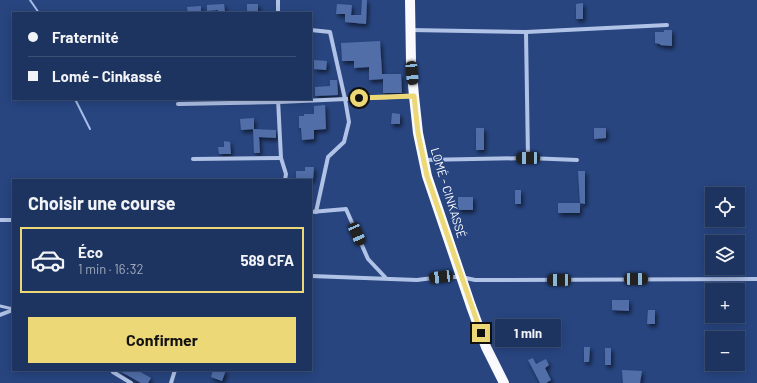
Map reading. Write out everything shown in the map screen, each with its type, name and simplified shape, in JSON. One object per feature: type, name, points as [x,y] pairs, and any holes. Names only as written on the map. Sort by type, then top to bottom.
[{"type":"highway","name":"LOMÉ - CINKASSÉ","points":[[410,0],[410,30],[414,96],[423,160],[433,196],[486,347],[504,383]]},
{"type":"street","points":[[278,0],[278,12]]},
{"type":"street","points":[[410,30],[526,32],[667,25]]},
{"type":"street","points":[[312,30],[330,32],[349,122],[344,142],[328,157],[313,212],[346,209],[368,259],[385,278]]},
{"type":"street","points":[[526,32],[528,158]]},
{"type":"street","points":[[312,99],[414,96]]},
{"type":"street","points":[[178,104],[278,100],[281,158],[286,174],[285,179]]},
{"type":"street","points":[[193,159],[281,158]]},
{"type":"street","points":[[423,160],[528,158],[577,160]]},
{"type":"street","points":[[0,220],[12,220]]},
{"type":"street","points":[[312,276],[417,280],[441,277],[461,277],[475,280],[757,279]]},
{"type":"street","points":[[0,315],[12,310]]},
{"type":"street","points":[[171,383],[176,371]]},
{"type":"street","points":[[113,372],[131,383]]},
{"type":"lane","points":[[0,306],[12,310]]},
{"type":"building","points":[[362,0],[367,0],[366,24],[345,22],[345,14],[336,14],[337,4],[352,5],[351,15],[361,15]]},
{"type":"building","points":[[583,3],[583,19],[576,19],[576,4]]},
{"type":"building","points":[[224,4],[225,12],[218,12],[218,10],[207,11],[207,5]]},
{"type":"building","points":[[247,4],[258,4],[258,12],[247,12]]},
{"type":"building","points":[[201,6],[201,12],[188,12],[187,7]]},
{"type":"building","points":[[664,30],[672,30],[672,46],[655,43],[655,32],[664,32]]},
{"type":"building","points":[[380,41],[382,74],[401,74],[402,93],[383,93],[383,79],[369,80],[369,67],[354,68],[354,61],[342,61],[341,43]]},
{"type":"building","points":[[314,60],[327,61],[326,70],[314,69]]},
{"type":"building","points":[[330,80],[337,80],[338,95],[315,96],[315,87],[330,86]]},
{"type":"building","points":[[325,105],[326,129],[314,130],[314,139],[302,140],[301,128],[299,128],[299,116],[304,116],[304,114],[314,114],[314,106]]},
{"type":"building","points":[[392,113],[400,114],[400,124],[391,124]]},
{"type":"building","points":[[254,118],[254,129],[241,130],[240,119]]},
{"type":"building","points":[[476,128],[484,128],[484,150],[476,150]]},
{"type":"building","points":[[594,128],[606,128],[606,138],[594,139]]},
{"type":"building","points":[[253,129],[276,130],[276,138],[259,137],[260,153],[254,153]]},
{"type":"building","points":[[224,141],[230,142],[231,154],[219,154],[218,147],[224,147]]},
{"type":"building","points":[[305,167],[314,167],[313,180],[296,179],[296,171],[305,171]]},
{"type":"building","points":[[578,171],[585,171],[585,204],[580,203]]},
{"type":"building","points":[[515,190],[521,190],[521,204],[515,204]]},
{"type":"building","points":[[458,197],[473,197],[473,210],[458,210]]},
{"type":"building","points":[[558,203],[580,203],[580,213],[558,213]]},
{"type":"building","points":[[612,300],[629,300],[629,311],[612,310]]},
{"type":"building","points":[[648,310],[655,310],[655,324],[647,324]]},
{"type":"building","points":[[584,347],[590,347],[589,362],[584,362]]},
{"type":"building","points":[[605,348],[611,348],[611,365],[605,365]]},
{"type":"building","points":[[533,358],[536,364],[546,359],[549,365],[545,368],[551,380],[546,383],[540,383],[528,360]]},
{"type":"building","points":[[622,370],[642,371],[640,383],[623,383]]},
{"type":"building","points":[[120,371],[139,371],[151,378],[148,383],[141,383]]},
{"type":"building","points":[[213,371],[226,371],[222,381],[211,377]]},
{"type":"waterway","points":[[30,0],[38,12]]},
{"type":"waterway","points":[[76,100],[90,129]]},
{"type":"route","points":[[359,98],[414,96],[418,133],[427,176],[481,333]]}]
